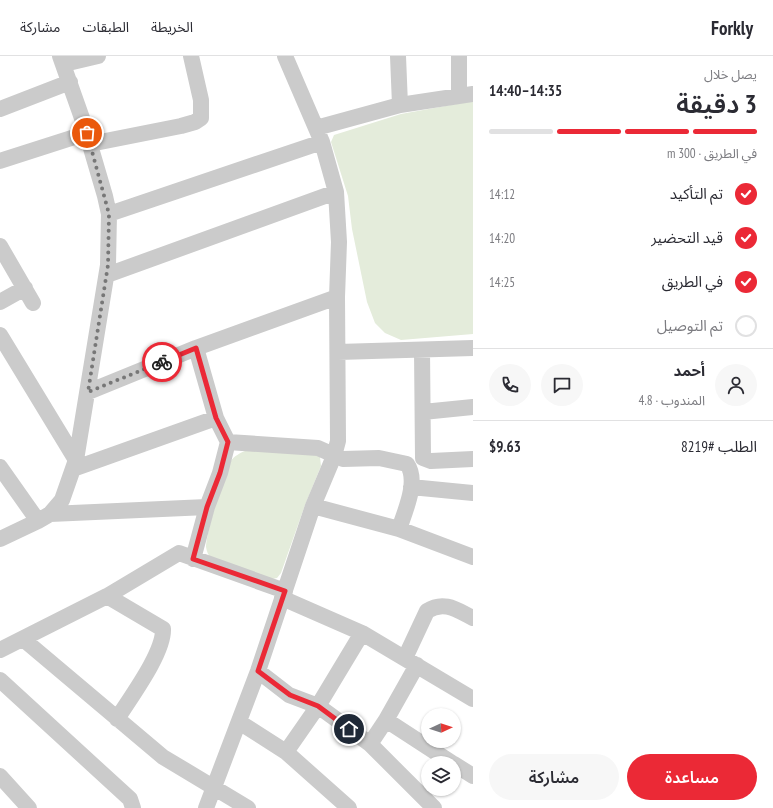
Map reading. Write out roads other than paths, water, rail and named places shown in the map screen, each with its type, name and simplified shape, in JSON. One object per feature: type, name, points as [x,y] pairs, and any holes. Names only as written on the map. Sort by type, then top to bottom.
[{"type":"street","points":[[0,539],[44,518],[62,500],[75,465],[106,275],[109,252],[109,214],[88,138],[62,60],[98,56]]},
{"type":"street","points":[[0,161],[88,138],[181,126],[195,122],[201,118],[201,104],[191,56]]},
{"type":"street","points":[[206,808],[258,671],[313,506],[334,456],[338,440],[337,297],[339,242],[336,192],[319,135],[285,56]]},
{"type":"street","points":[[398,56],[400,105]]},
{"type":"street","points":[[109,214],[400,105],[466,95],[459,56]]},
{"type":"street","points":[[0,108],[70,82]]},
{"type":"street","points":[[106,275],[336,192]]},
{"type":"street","points":[[0,246],[33,303]]},
{"type":"street","points":[[0,302],[25,288]]},
{"type":"street","points":[[88,392],[196,348],[337,297]]},
{"type":"street","points":[[0,335],[75,465]]},
{"type":"street","points":[[193,559],[207,507],[220,473],[228,442],[216,418],[196,348]]},
{"type":"street","points":[[338,352],[473,348]]},
{"type":"street","points":[[411,470],[423,458],[422,350]]},
{"type":"street","points":[[423,412],[473,407]]},
{"type":"street","points":[[75,465],[216,418]]},
{"type":"street","points":[[228,442],[318,448],[343,459],[379,458],[407,464],[411,470],[411,487],[400,529]]},
{"type":"street","points":[[423,458],[431,461],[473,459]]},
{"type":"street","points":[[0,467],[44,518]]},
{"type":"street","points":[[411,487],[473,493]]},
{"type":"street","points":[[313,506],[400,529],[473,557]]},
{"type":"street","points":[[44,518],[207,507]]},
{"type":"street","points":[[0,650],[107,596],[179,553],[283,594],[362,633],[473,699]]},
{"type":"street","points":[[107,596],[163,629],[163,637],[149,668],[117,719]]},
{"type":"street","points":[[370,744],[386,720],[411,662],[427,611],[441,605],[450,606],[473,618]]},
{"type":"street","points":[[286,752],[318,706],[362,633]]},
{"type":"street","points":[[23,639],[163,757],[214,790],[248,808]]},
{"type":"street","points":[[258,671],[290,695],[318,706],[370,744],[434,808]]},
{"type":"street","points":[[0,680],[130,799],[133,808]]},
{"type":"street","points":[[386,720],[441,756]]},
{"type":"street","points":[[239,722],[286,752],[350,808]]},
{"type":"street","points":[[461,769],[473,776]]},
{"type":"street","points":[[0,776],[28,808]]}]
